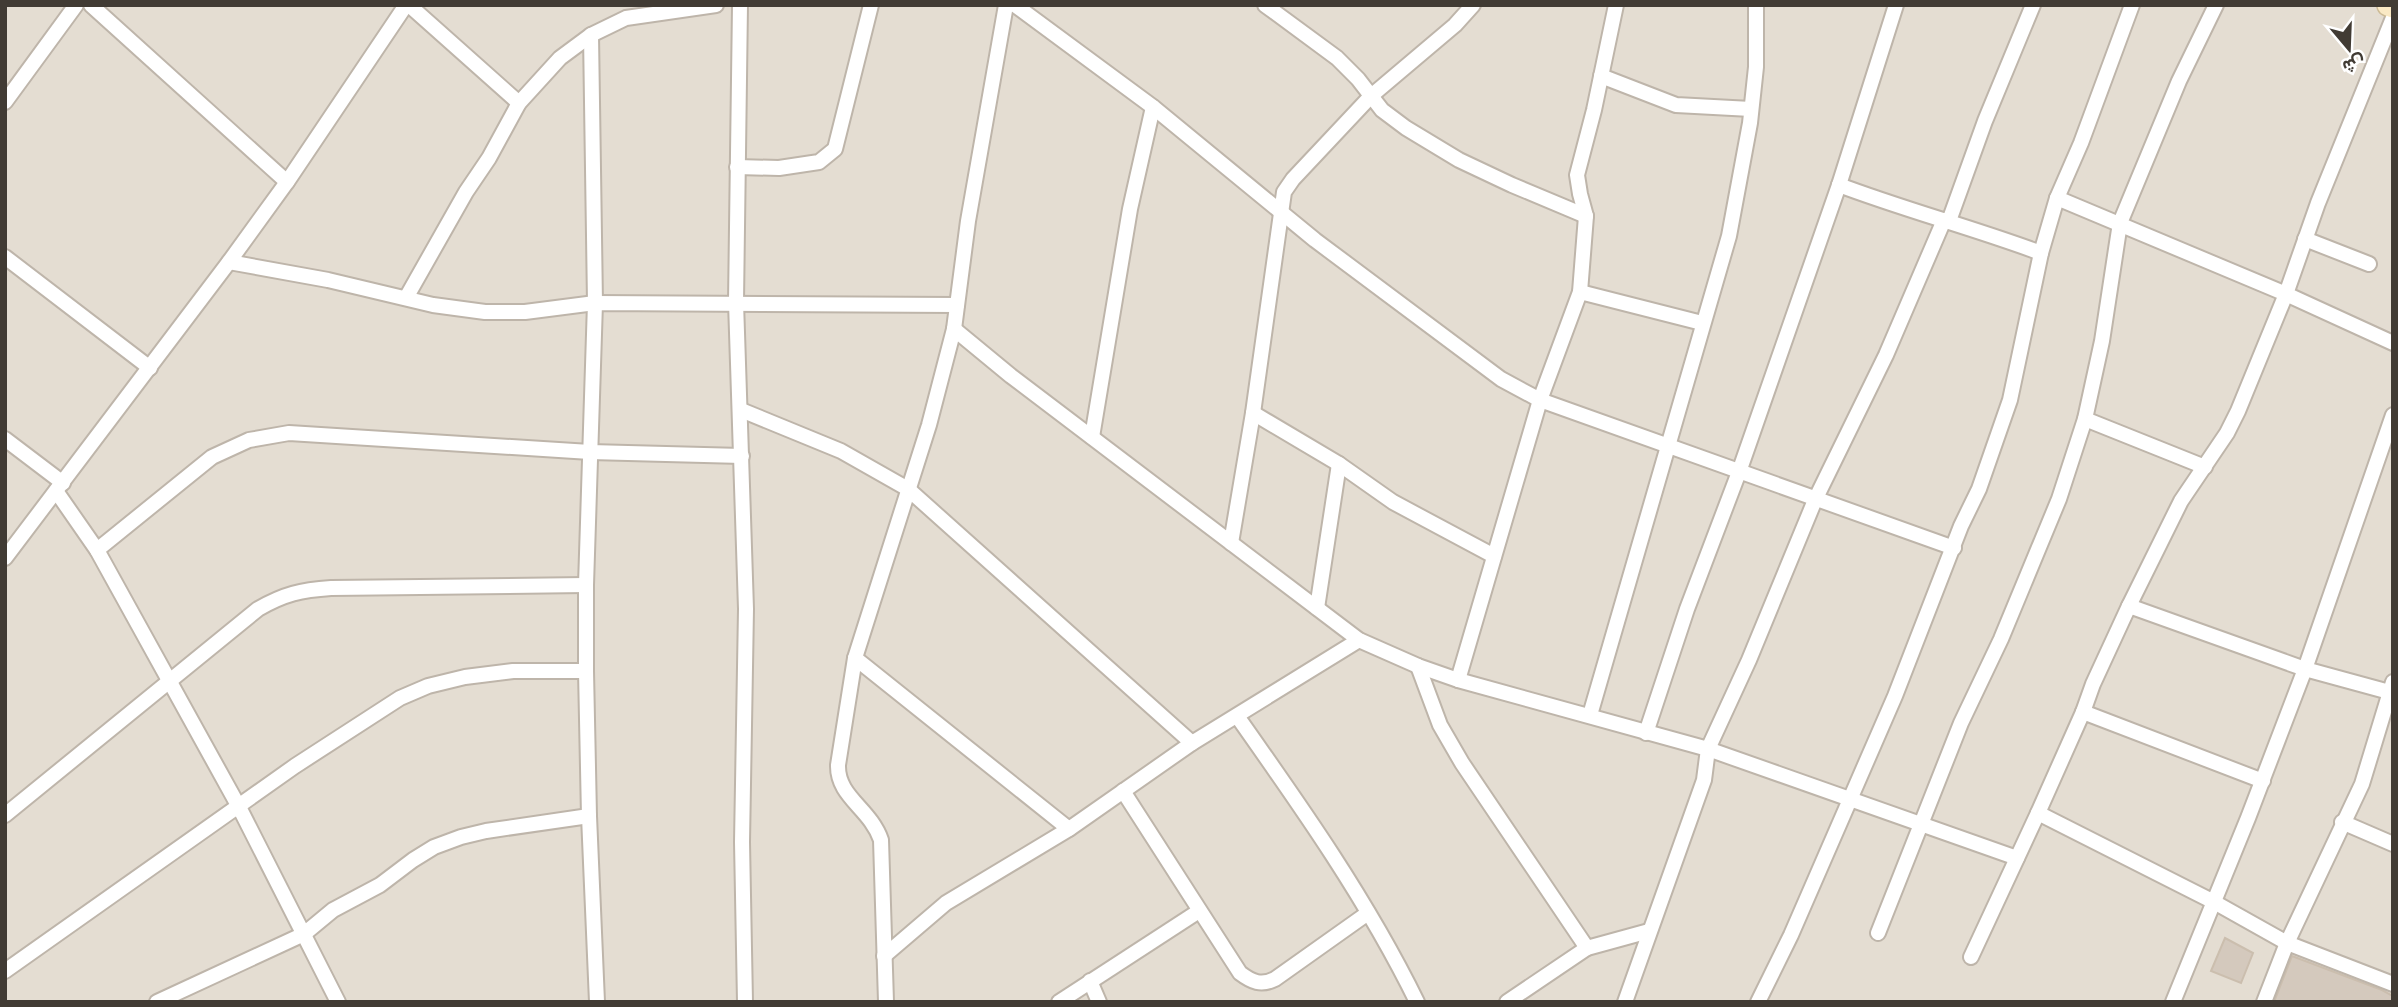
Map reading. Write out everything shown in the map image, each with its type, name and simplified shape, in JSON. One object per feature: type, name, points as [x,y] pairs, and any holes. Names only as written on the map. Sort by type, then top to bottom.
[{"type":"street","points":[[5,102],[76,5]]},
{"type":"street","points":[[91,5],[287,182]]},
{"type":"street","points":[[5,558],[229,262],[287,182],[407,5],[519,103]]},
{"type":"street","points":[[407,298],[519,103],[560,58],[591,35],[626,18],[716,5]]},
{"type":"street","points":[[740,5],[736,302],[746,609],[742,842],[745,1002]]},
{"type":"street","points":[[737,167],[779,168],[820,163],[835,149],[871,5]]},
{"type":"street","points":[[886,1002],[884,854],[871,818],[844,790],[838,773],[855,659],[929,425],[954,329],[968,221],[1006,5]]},
{"type":"street","points":[[1015,5],[1153,107],[1281,212],[1501,379],[1539,400],[1954,548]]},
{"type":"street","points":[[1265,5],[1337,58],[1358,79],[1382,110],[1406,128],[1459,160],[1586,216]]},
{"type":"street","points":[[1231,543],[1253,413],[1284,192],[1371,96],[1455,25],[1473,5]]},
{"type":"street","points":[[1458,680],[1539,400],[1580,292],[1586,216],[1577,175],[1616,5]]},
{"type":"street","points":[[1590,715],[1729,236],[1756,67],[1756,5]]},
{"type":"street","points":[[1646,733],[1687,609],[1739,472],[1839,185],[1896,5]]},
{"type":"street","points":[[1625,1002],[1704,780],[1708,748],[1749,660],[1815,500],[1886,355],[1947,220],[2034,5]]},
{"type":"street","points":[[1878,933],[1961,723],[2001,639],[2059,499],[2085,419],[2102,341],[2120,223],[2179,81],[2216,5]]},
{"type":"street","points":[[1758,1002],[1791,935],[1895,696],[1961,526],[1979,489],[2010,400],[2041,253],[2057,198],[2081,143],[2131,6]]},
{"type":"street","points":[[1971,957],[2129,607],[2181,501],[2227,433],[2238,411],[2393,18]]},
{"type":"street","points":[[591,35],[595,303],[586,671],[597,1002]]},
{"type":"street","points":[[1601,76],[1676,105],[1751,109]]},
{"type":"street","points":[[1092,437],[1127,222],[1153,107]]},
{"type":"street","points":[[1839,185],[2041,253]]},
{"type":"street","points":[[2057,198],[2286,294],[2393,343]]},
{"type":"street","points":[[2305,239],[2369,264]]},
{"type":"street","points":[[5,257],[150,368]]},
{"type":"street","points":[[229,262],[328,280],[433,305],[485,312],[524,312],[595,303],[957,305]]},
{"type":"street","points":[[1580,292],[1702,323]]},
{"type":"street","points":[[954,329],[1359,640],[1458,680],[1708,748],[2017,858]]},
{"type":"street","points":[[741,410],[841,450],[908,489],[1192,743]]},
{"type":"street","points":[[1253,413],[1339,464],[1394,502],[1494,556]]},
{"type":"street","points":[[2173,1002],[2263,781],[2305,669],[2393,415]]},
{"type":"street","points":[[2085,419],[2204,467]]},
{"type":"street","points":[[97,550],[212,457],[249,440],[289,433],[590,452],[742,456]]},
{"type":"street","points":[[5,439],[60,487],[239,807],[338,1002]]},
{"type":"street","points":[[1317,608],[1339,464]]},
{"type":"street","points":[[5,815],[168,680],[258,609],[281,596],[303,590],[586,586]]},
{"type":"street","points":[[2129,607],[2305,669],[2392,689],[2362,783],[2287,943],[2264,1002]]},
{"type":"street","points":[[884,956],[946,903],[1069,829],[1192,743],[1359,640]]},
{"type":"street","points":[[855,659],[1069,829]]},
{"type":"street","points":[[1418,666],[1440,725],[1462,763],[1587,948]]},
{"type":"street","points":[[5,971],[353,727],[400,698],[428,686],[465,677],[513,671],[586,671]]},
{"type":"street","points":[[2083,712],[2263,781]]},
{"type":"street","points":[[1237,716],[1313,823],[1368,913],[1417,1002]]},
{"type":"street","points":[[1124,791],[1240,973],[1250,980],[1266,983],[1368,913]]},
{"type":"street","points":[[2038,813],[2214,902],[2287,943],[2393,984]]},
{"type":"street","points":[[157,1002],[304,934],[333,910],[380,885],[413,859],[434,848],[486,831],[589,816]]},
{"type":"street","points":[[2343,822],[2393,844]]},
{"type":"street","points":[[1059,1002],[1199,911]]},
{"type":"street","points":[[1507,1002],[1587,948],[1649,931]]},
{"type":"street","points":[[1090,981],[1099,1002]]},
{"type":"shaded area","points":[[5,5],[2393,5],[2393,1002],[5,1002]]},
{"type":"building","points":[[2225,938],[2253,953],[2241,983],[2211,971]]},
{"type":"building","points":[[2292,956],[2382,990],[2393,996],[2393,1002],[2274,1002]]}]
